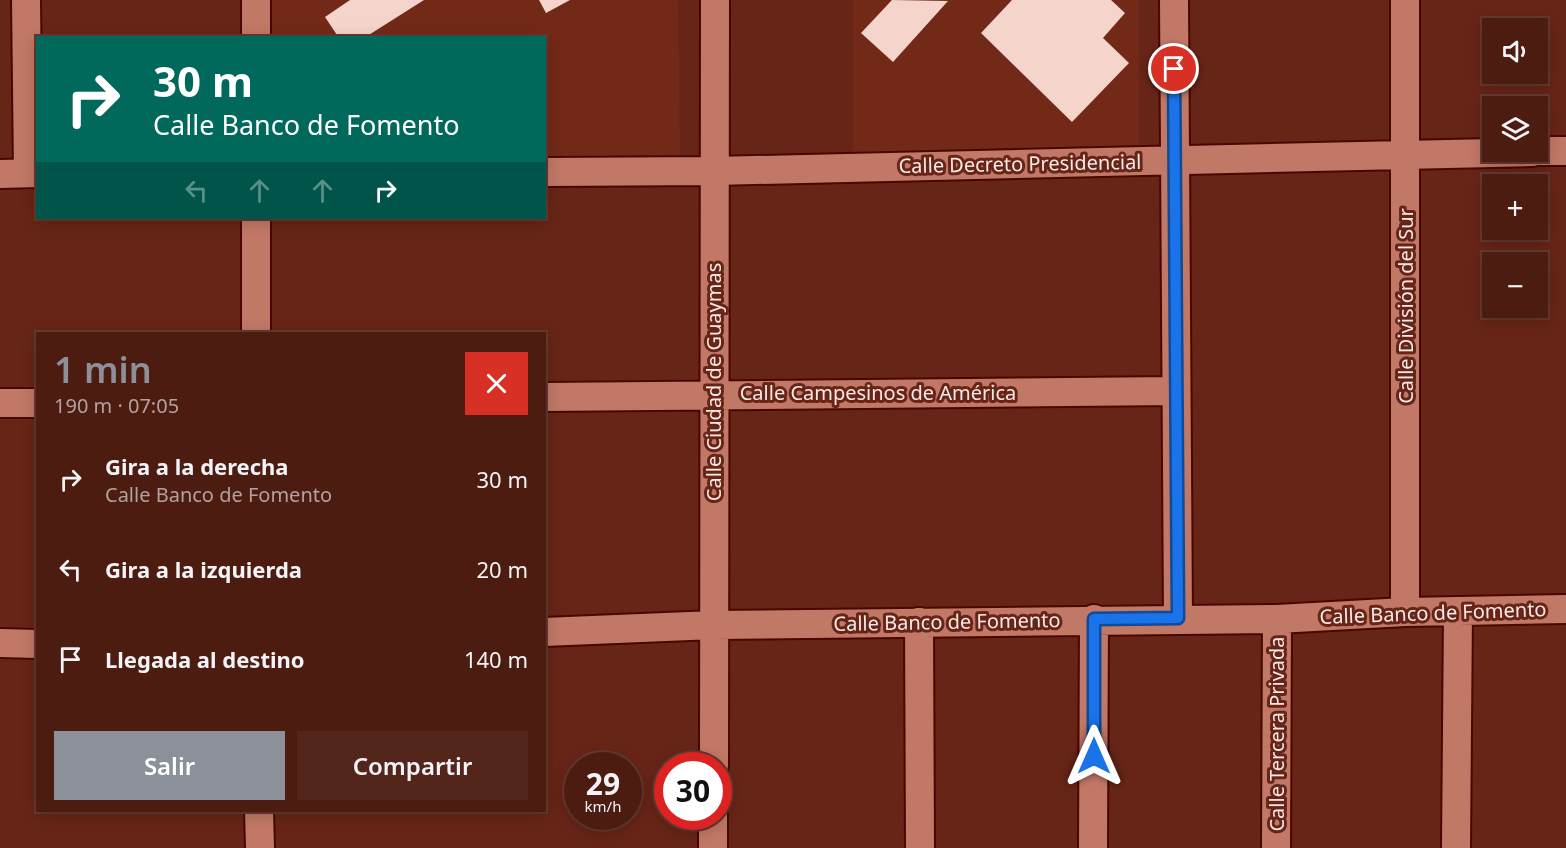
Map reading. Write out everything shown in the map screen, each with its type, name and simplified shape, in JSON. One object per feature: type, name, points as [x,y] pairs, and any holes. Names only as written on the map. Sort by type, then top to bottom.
[{"type":"street","points":[[0,174],[33,173],[26,0]]},
{"type":"street","points":[[256,0],[256,36]]},
{"type":"street","name":"Calle Ciudad de Guaymas","points":[[714,752],[712,394],[716,0]]},
{"type":"street","points":[[1174,0],[1178,618]]},
{"type":"street","name":"Calle División del Sur","points":[[1405,0],[1405,612]]},
{"type":"street","points":[[1548,151],[1566,151]]},
{"type":"street","name":"Calle Decreto Presidencial","points":[[546,172],[715,171],[1482,153]]},
{"type":"street","points":[[256,219],[256,332]]},
{"type":"street","name":"Calle Campesinos de América","points":[[546,397],[1175,392]]},
{"type":"street","points":[[0,403],[36,403]]},
{"type":"street","name":"Calle Banco de Fomento","points":[[546,632],[714,625],[1178,618],[1277,619],[1405,612],[1566,609]]},
{"type":"street","points":[[1456,848],[1458,611]]},
{"type":"street","points":[[1093,848],[1094,619]]},
{"type":"street","name":"Calle Tercera Privada","points":[[1276,848],[1277,619]]},
{"type":"street","points":[[919,622],[920,848]]},
{"type":"street","points":[[0,644],[36,644]]},
{"type":"street","points":[[259,812],[260,848]]},
{"type":"street","points":[[713,830],[713,848]]},
{"type":"shaded area","points":[[266,0],[678,0],[680,157],[546,160],[546,36],[266,36]]},
{"type":"shaded area","points":[[853,0],[1139,0],[1139,160],[853,158]]},
{"type":"building","points":[[350,0],[424,0],[367,36],[338,36],[325,17]]},
{"type":"building","points":[[539,0],[570,0],[546,13]]},
{"type":"building","points":[[892,0],[948,1],[893,62],[861,33]]},
{"type":"building","points":[[1012,0],[1111,0],[1125,13],[1103,38],[1129,63],[1072,122],[981,33]]},
{"type":"route","points":[[1094,756],[1094,619],[1178,618],[1174,69]]}]
